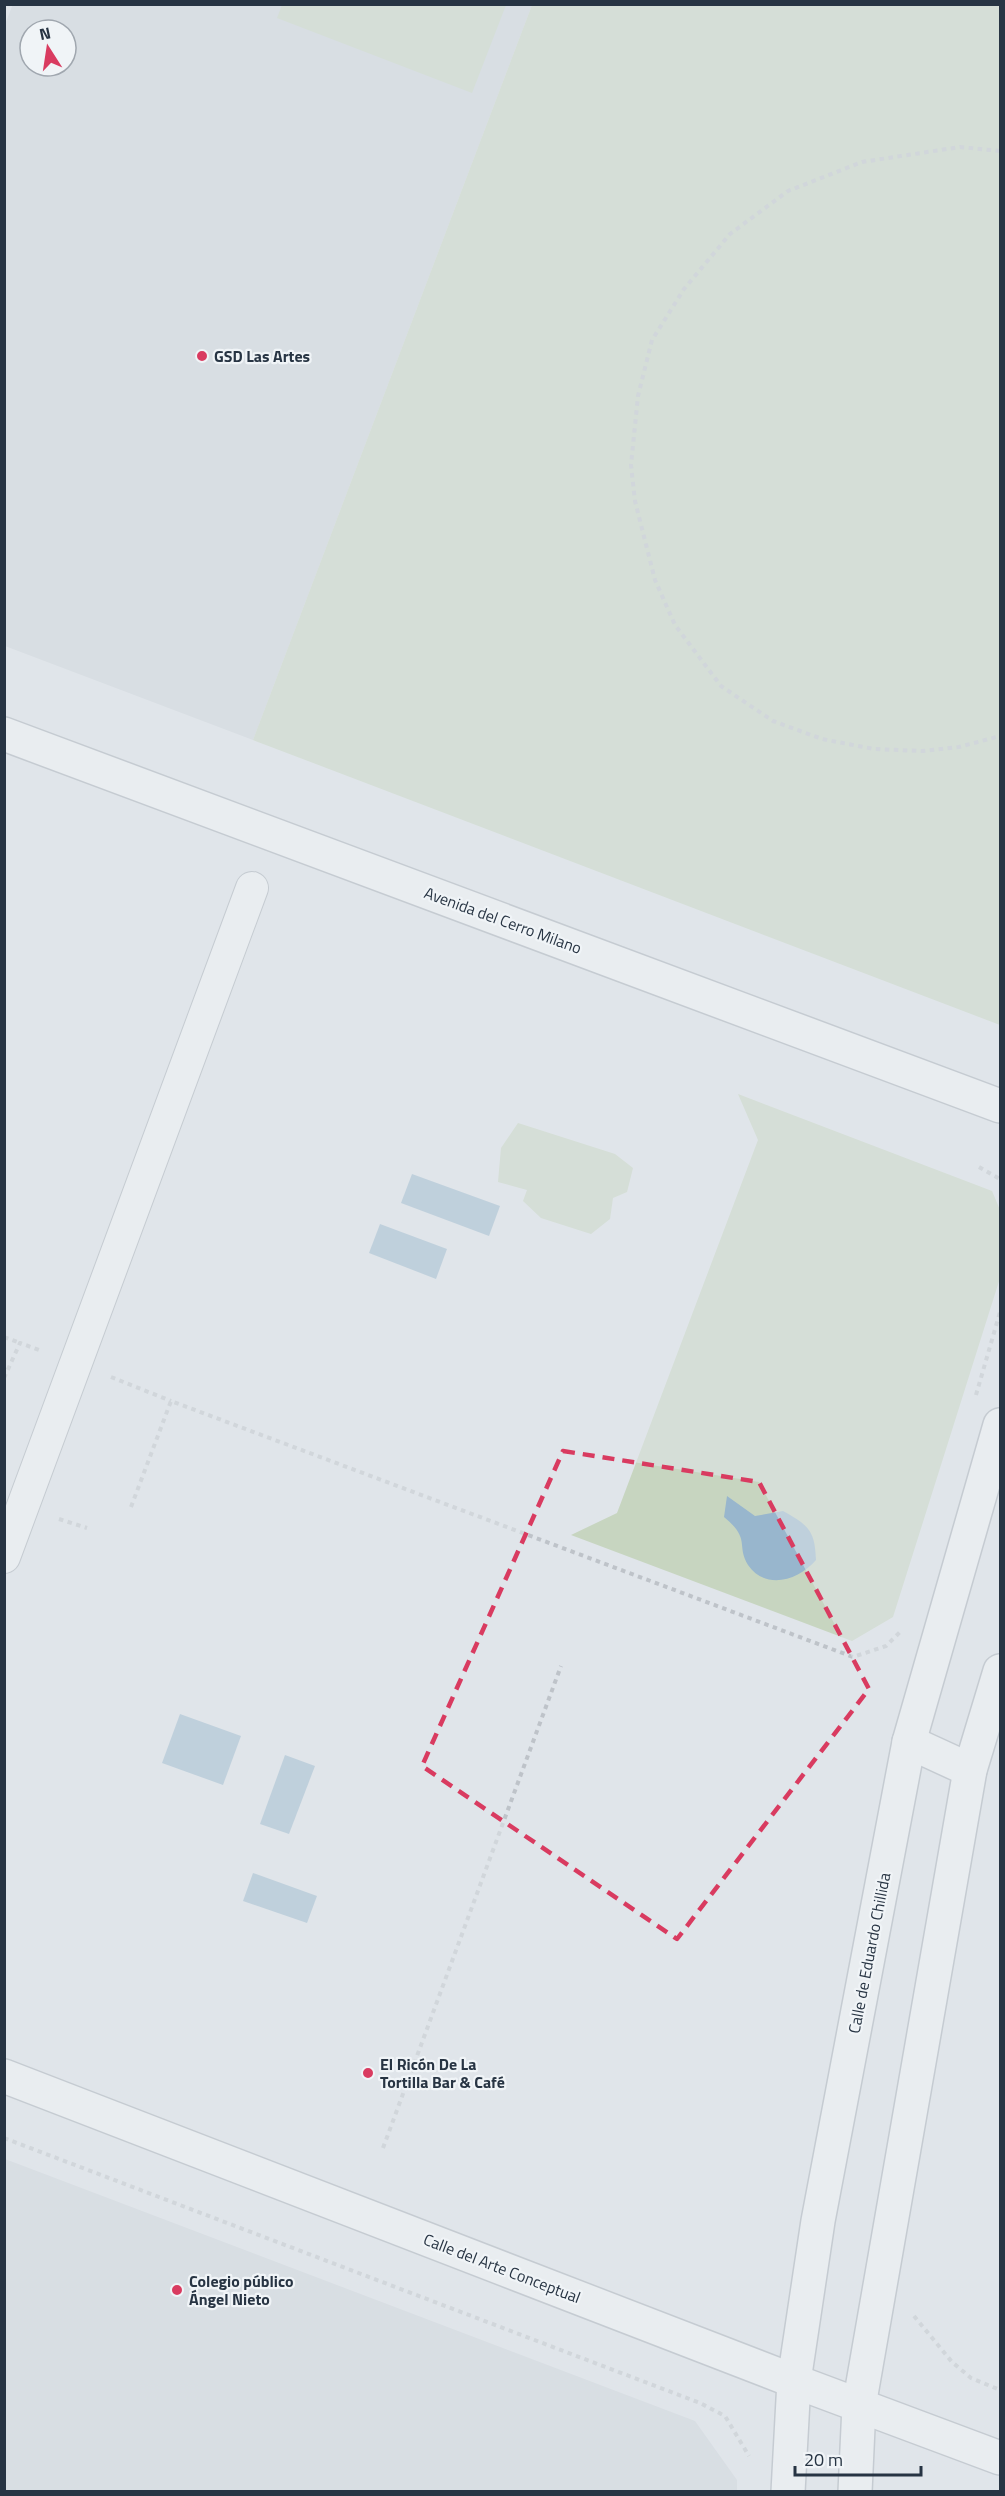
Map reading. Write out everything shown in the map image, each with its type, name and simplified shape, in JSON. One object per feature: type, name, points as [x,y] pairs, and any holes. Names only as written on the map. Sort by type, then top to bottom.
[{"type":"street","name":"Avenida del Cerro Milano","points":[[4,734],[1000,1106]]},
{"type":"street","points":[[4,1557],[252,888]]},
{"type":"street","name":"Calle de Eduardo Chillida","points":[[788,2492],[794,2381],[818,2221],[909,1742],[1000,1425]]},
{"type":"street","points":[[855,2492],[859,2406],[970,1770],[1000,1671]]},
{"type":"street","points":[[909,1742],[970,1770]]},
{"type":"street","name":"Calle del Arte Conceptual","points":[[4,2076],[859,2406],[1000,2458]]},
{"type":"path","points":[[1000,152],[960,147],[862,162],[788,191],[730,234],[684,289],[652,340],[638,396],[631,465],[637,512],[655,580],[675,625],[721,686],[773,721],[822,739],[874,749],[921,751],[959,747],[1000,736]]},
{"type":"path","points":[[979,1167],[1000,1179]]},
{"type":"path","points":[[4,1337],[20,1343]]},
{"type":"path","points":[[131,1507],[171,1401],[853,1657],[886,1646],[905,1627]]},
{"type":"path","points":[[383,2148],[561,1666]]},
{"type":"path","points":[[4,2138],[700,2403],[725,2416],[749,2453],[751,2462]]},
{"type":"path","points":[[909,2310],[952,2362],[971,2378],[1000,2390]]},
{"type":"highlighted area","points":[[563,1451],[759,1482],[869,1689],[677,1939],[422,1766]]},
{"type":"shaded area","name":"GSD Las Artes","points":[[13,4],[532,5],[253,740],[5,646],[4,27]]},
{"type":"shaded area","name":"Colegio público Ángel Nieto","points":[[5,2159],[695,2421],[737,2480],[737,2491],[5,2491]]},
{"type":"green space","points":[[282,4],[506,5],[472,93],[277,18]]},
{"type":"green space","points":[[532,5],[1000,5],[1000,1025],[253,740]]},
{"type":"green space","points":[[738,1094],[992,1191],[1000,1210],[1000,1278],[893,1617],[852,1641],[571,1535],[617,1513],[758,1140]]},
{"type":"green space","points":[[518,1123],[615,1154],[633,1168],[627,1192],[613,1198],[610,1219],[591,1234],[541,1218],[523,1201],[527,1190],[498,1182],[501,1148]]},
{"type":"water","points":[[412,1174],[500,1206],[489,1236],[401,1203]]},
{"type":"water","points":[[380,1224],[447,1249],[436,1279],[369,1253]]},
{"type":"water","points":[[727,1496],[755,1516],[783,1511],[799,1520],[812,1535],[816,1560],[801,1573],[782,1580],[764,1578],[755,1573],[745,1558],[737,1531],[724,1517]]},
{"type":"water","points":[[180,1714],[241,1736],[223,1785],[162,1763]]},
{"type":"water","points":[[285,1755],[315,1766],[289,1834],[260,1824]]},
{"type":"water","points":[[253,1873],[317,1896],[307,1923],[243,1901]]},
{"type":"place","name":"GSD Las Artes","points":[[202,356]]},
{"type":"place","name":"El Ricón De La Tortilla Bar & Café","points":[[368,2073]]},
{"type":"place","name":"Colegio público Ángel Nieto","points":[[177,2290]]}]
